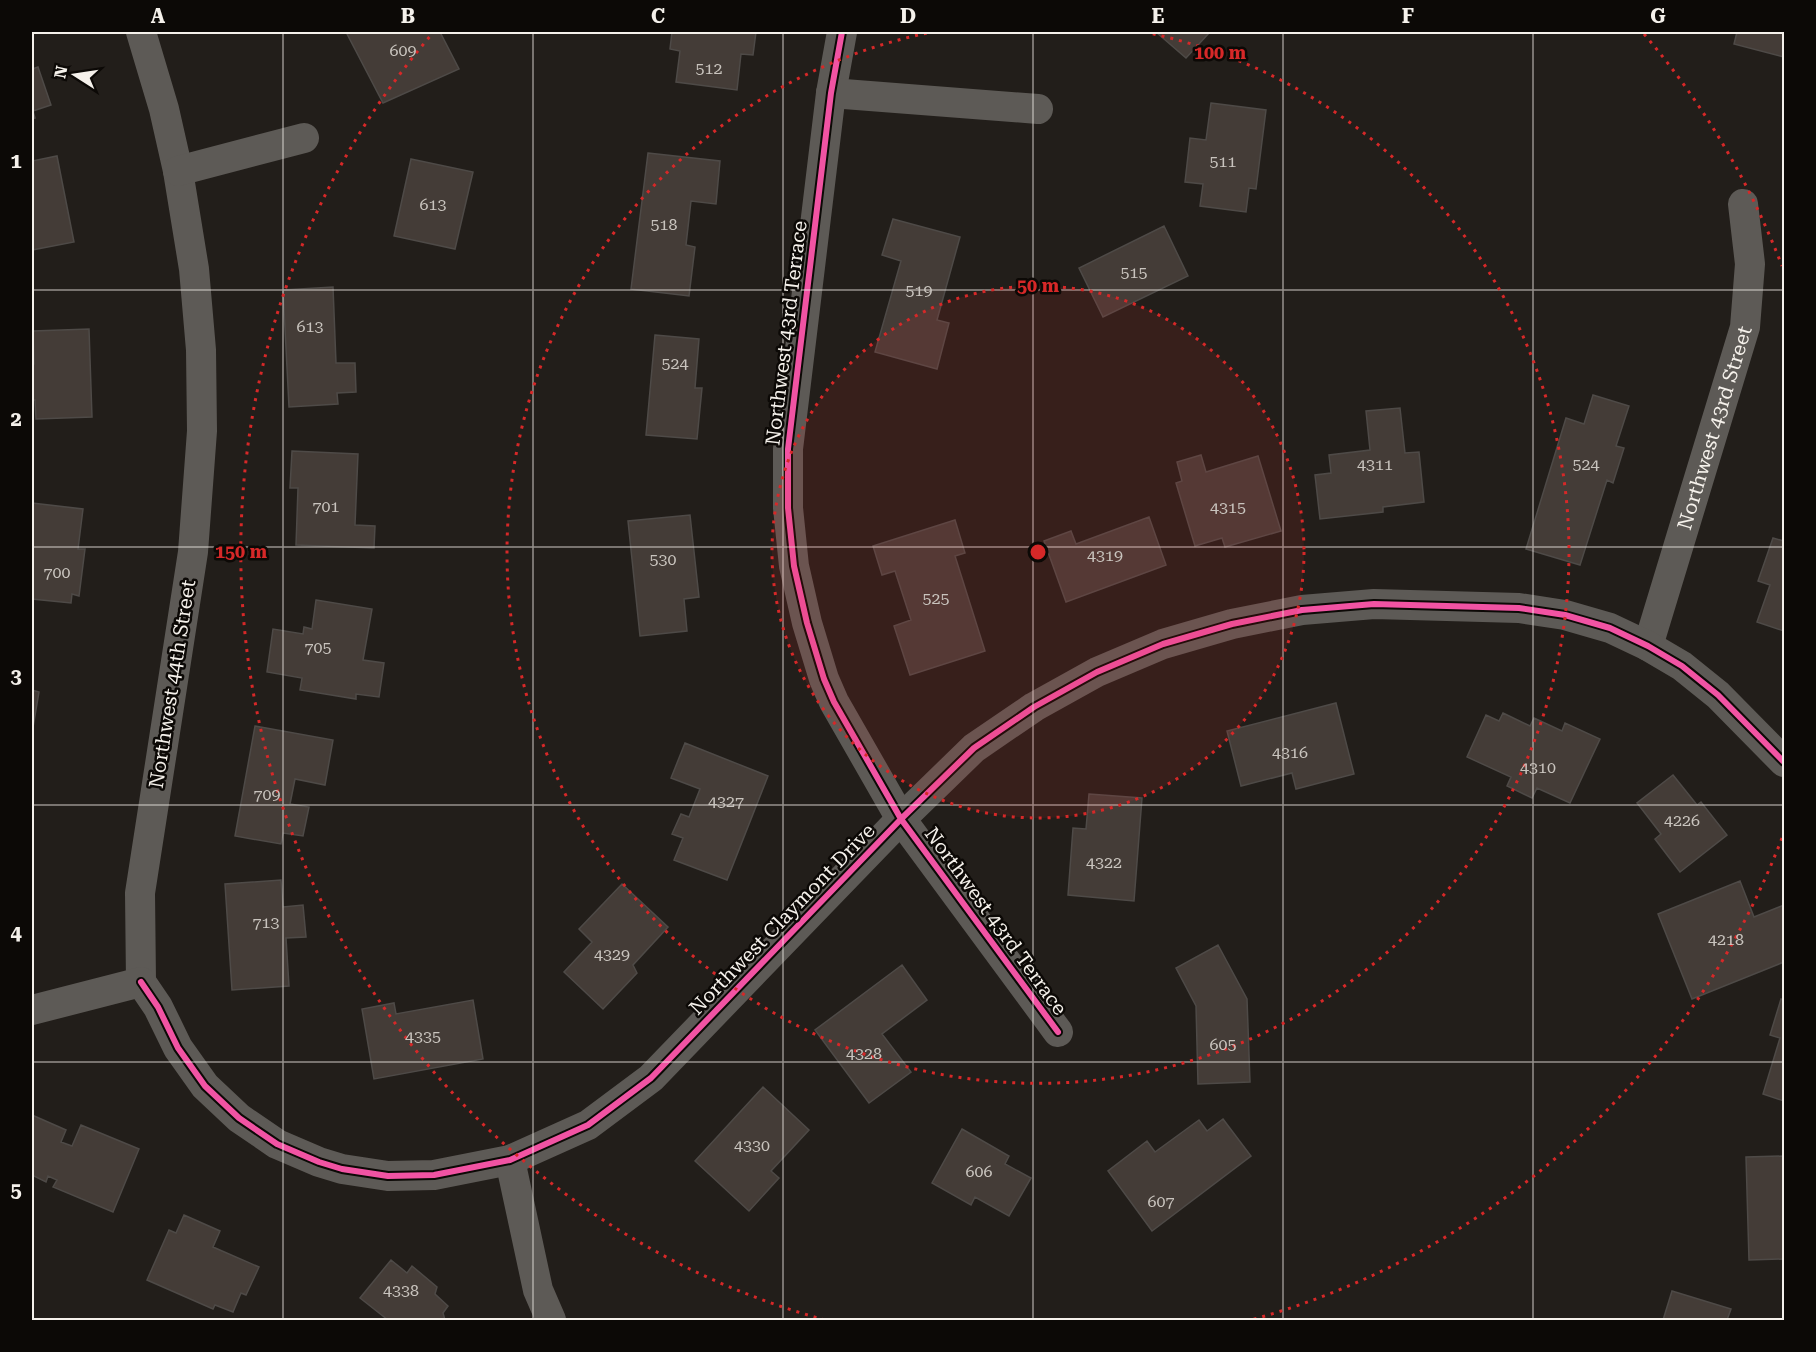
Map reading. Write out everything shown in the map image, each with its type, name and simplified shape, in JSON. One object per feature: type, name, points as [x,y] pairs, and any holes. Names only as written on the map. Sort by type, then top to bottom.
[{"type":"street","name":"Northwest 44th Street","points":[[141,32],[164,109],[178,171],[194,269],[201,350],[202,431],[193,552],[140,892],[141,982]]},
{"type":"street","name":"Northwest 43rd Terrace","points":[[842,32],[831,93],[788,449],[789,519],[794,566],[807,623],[824,679],[834,702],[901,819],[1058,1032]]},
{"type":"street","points":[[831,93],[1038,109]]},
{"type":"street","points":[[178,171],[304,138]]},
{"type":"street","name":"Northwest 43rd Street","points":[[1648,646],[1745,327],[1750,264],[1743,204]]},
{"type":"street","name":"Northwest Claymont Drive","points":[[141,982],[158,1007],[178,1048],[205,1086],[239,1118],[277,1144],[342,1169],[387,1176],[434,1175],[510,1160],[588,1125],[651,1078],[901,819],[974,748],[1034,707],[1097,672],[1154,648],[1232,624],[1302,610],[1374,604],[1519,608],[1577,618],[1610,628],[1648,646],[1682,666],[1719,695],[1785,762]]},
{"type":"street","points":[[32,1010],[141,982]]},
{"type":"street","points":[[510,1160],[538,1290],[551,1320]]},
{"type":"building","points":[[346,32],[440,32],[459,69],[383,103]]},
{"type":"building","points":[[672,32],[756,32],[753,55],[741,54],[737,90],[676,82],[680,51],[670,49]]},
{"type":"building","points":[[1156,32],[1210,32],[1186,58]]},
{"type":"building","points":[[1737,32],[1784,32],[1784,57],[1734,44]]},
{"type":"building","points":[[38,67],[51,105],[33,111],[35,118],[32,119],[32,69]]},
{"type":"building","points":[[1211,103],[1266,110],[1256,189],[1249,188],[1246,212],[1200,206],[1203,184],[1185,182],[1190,138],[1206,140]]},
{"type":"building","points":[[648,153],[720,161],[716,204],[691,201],[686,245],[695,247],[689,296],[631,289]]},
{"type":"building","points":[[57,156],[74,242],[32,250],[32,161]]},
{"type":"building","points":[[411,159],[473,172],[455,249],[394,236]]},
{"type":"building","points":[[893,219],[960,237],[937,320],[949,323],[937,369],[875,352],[901,261],[882,255]]},
{"type":"building","points":[[1164,226],[1188,276],[1103,317],[1079,268]]},
{"type":"building","points":[[333,287],[336,363],[355,363],[356,392],[337,393],[338,404],[289,407],[283,290]]},
{"type":"building","points":[[89,329],[92,417],[36,419],[35,400],[32,400],[33,331]]},
{"type":"building","points":[[655,335],[699,339],[695,388],[702,388],[697,439],[646,435]]},
{"type":"building","points":[[1593,395],[1629,406],[1616,446],[1624,448],[1613,483],[1607,480],[1580,565],[1526,549],[1566,418],[1584,424]]},
{"type":"building","points":[[1400,408],[1405,453],[1419,452],[1424,502],[1383,507],[1383,512],[1320,519],[1315,475],[1331,473],[1329,455],[1370,450],[1366,411]]},
{"type":"building","points":[[292,451],[358,454],[355,525],[375,526],[374,548],[296,545],[298,488],[290,488]]},
{"type":"building","points":[[1201,455],[1206,472],[1258,456],[1281,531],[1225,547],[1222,538],[1195,546],[1176,483],[1182,481],[1177,462]]},
{"type":"building","points":[[32,503],[83,509],[78,549],[85,549],[79,596],[72,594],[71,603],[32,599]]},
{"type":"building","points":[[690,515],[699,597],[684,599],[687,631],[640,636],[628,521]]},
{"type":"building","points":[[1149,517],[1166,565],[1066,602],[1044,541],[1071,531],[1076,544]]},
{"type":"building","points":[[955,520],[965,553],[955,556],[985,651],[910,675],[894,626],[911,620],[895,571],[882,575],[873,546]]},
{"type":"building","points":[[1773,538],[1784,541],[1784,631],[1757,622],[1770,585],[1758,581]]},
{"type":"building","points":[[316,600],[372,609],[363,660],[384,663],[379,697],[356,694],[356,699],[300,690],[302,678],[267,672],[273,629],[303,634],[304,627],[312,629]]},
{"type":"building","points":[[32,690],[39,692],[32,733]]},
{"type":"building","points":[[1336,703],[1354,774],[1296,789],[1292,773],[1241,786],[1227,731]]},
{"type":"building","points":[[1503,713],[1530,726],[1534,718],[1562,731],[1565,723],[1600,739],[1570,803],[1537,788],[1532,798],[1507,786],[1511,777],[1467,757],[1486,715],[1499,721]]},
{"type":"building","points":[[255,726],[333,740],[325,785],[295,779],[290,804],[309,807],[303,836],[283,833],[281,844],[235,836]]},
{"type":"building","points":[[685,743],[768,776],[727,880],[674,860],[683,838],[672,834],[681,814],[689,817],[700,789],[671,778]]},
{"type":"building","points":[[1673,775],[1697,805],[1701,802],[1727,835],[1680,872],[1655,839],[1661,834],[1637,803]]},
{"type":"building","points":[[1089,794],[1142,798],[1134,901],[1068,895],[1073,828],[1086,829]]},
{"type":"building","points":[[281,880],[283,907],[303,905],[306,937],[286,938],[289,986],[232,990],[225,884]]},
{"type":"building","points":[[1740,881],[1754,917],[1784,905],[1784,962],[1692,999],[1658,914]]},
{"type":"building","points":[[622,884],[668,927],[633,965],[637,973],[603,1009],[564,972],[592,942],[579,929]]},
{"type":"building","points":[[1218,945],[1247,999],[1250,1082],[1198,1084],[1196,1006],[1176,968]]},
{"type":"building","points":[[902,965],[927,1000],[882,1034],[911,1072],[869,1103],[815,1030]]},
{"type":"building","points":[[1781,999],[1784,1000],[1784,1101],[1763,1094],[1780,1038],[1770,1035]]},
{"type":"building","points":[[473,1000],[483,1059],[374,1079],[362,1009],[394,1003],[396,1014]]},
{"type":"building","points":[[763,1087],[809,1130],[771,1171],[779,1178],[749,1211],[695,1161]]},
{"type":"building","points":[[32,1115],[66,1130],[61,1142],[72,1146],[81,1125],[139,1149],[113,1212],[53,1187],[57,1180],[48,1176],[46,1182],[32,1175]]},
{"type":"building","points":[[1223,1119],[1251,1156],[1152,1231],[1108,1171],[1147,1141],[1155,1152],[1199,1120],[1207,1131]]},
{"type":"building","points":[[962,1129],[1009,1156],[1005,1164],[1031,1178],[1009,1216],[975,1197],[971,1205],[932,1183]]},
{"type":"building","points":[[1784,1156],[1784,1259],[1749,1260],[1746,1157]]},
{"type":"building","points":[[184,1215],[220,1231],[213,1247],[259,1267],[246,1295],[241,1293],[233,1312],[215,1305],[213,1309],[147,1280],[169,1230],[176,1233]]},
{"type":"building","points":[[391,1260],[407,1273],[412,1266],[437,1287],[435,1294],[448,1306],[443,1313],[445,1320],[388,1320],[360,1298]]},
{"type":"building","points":[[1672,1291],[1731,1309],[1727,1320],[1663,1320]]},
{"type":"cycle path","points":[[842,32],[831,93],[788,449],[788,508],[794,566],[807,623],[824,679],[834,702],[901,819],[1058,1032]]},
{"type":"cycle path","points":[[141,982],[158,1007],[178,1048],[205,1086],[239,1118],[277,1144],[342,1169],[388,1176],[434,1175],[510,1160],[588,1125],[651,1078],[901,819],[974,748],[1034,707],[1097,672],[1163,644],[1232,624],[1302,610],[1374,604],[1519,608],[1565,615],[1610,628],[1648,646],[1682,666],[1718,695],[1784,762]]}]
